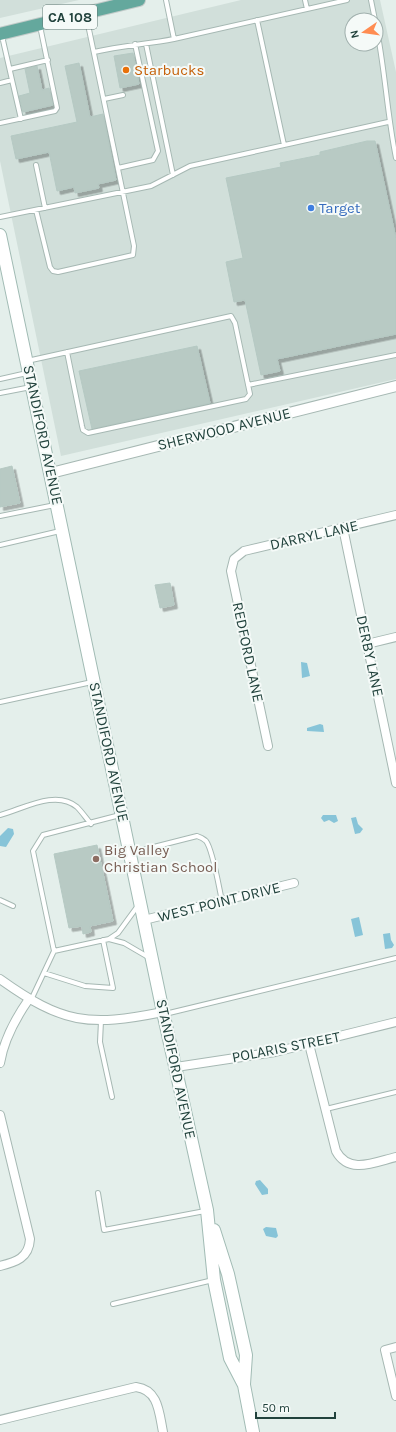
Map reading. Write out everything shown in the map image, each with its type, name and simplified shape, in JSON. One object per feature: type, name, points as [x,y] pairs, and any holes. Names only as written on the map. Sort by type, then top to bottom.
[{"type":"main road","name":"CA 108","points":[[1,34],[125,2],[140,0]]},
{"type":"main road","name":"STANDIFORD AVENUE","points":[[0,235],[2,258],[58,504],[152,959],[207,1210],[214,1280],[230,1358],[244,1385],[253,1432]]},
{"type":"main road","points":[[207,1210],[228,1274],[246,1355],[244,1385]]},
{"type":"street","name":"SHERWOOD AVENUE","points":[[51,473],[396,386]]},
{"type":"street","name":"DARRYL LANE","points":[[234,559],[244,551],[396,515]]},
{"type":"street","name":"DERBY LANE","points":[[343,528],[394,764],[396,784]]},
{"type":"street","name":"REDFORD LANE","points":[[234,559],[231,570],[268,746]]},
{"type":"street","points":[[367,644],[396,637]]},
{"type":"street","name":"WEST POINT DRIVE","points":[[144,920],[294,883]]},
{"type":"street","points":[[0,979],[30,1000],[50,1011],[67,1016],[101,1021],[123,1020],[164,1013]]},
{"type":"street","points":[[0,1063],[7,1036],[17,1016],[30,1000]]},
{"type":"street","name":"POLARIS STREET","points":[[176,1067],[309,1044],[396,1022]]},
{"type":"street","points":[[309,1044],[336,1151],[340,1158],[346,1163],[360,1166],[396,1157]]},
{"type":"street","points":[[0,1115],[2,1136],[30,1239],[27,1253],[18,1261],[0,1266]]},
{"type":"street","points":[[396,1348],[385,1350],[396,1396]]},
{"type":"street","points":[[0,1420],[136,1386],[148,1390],[154,1395],[163,1432]]},
{"type":"lane","points":[[166,0],[174,39]]},
{"type":"lane","points":[[305,0],[307,9]]},
{"type":"lane","points":[[94,52],[135,44],[146,44],[174,39],[347,0]]},
{"type":"lane","points":[[371,0],[373,12]]},
{"type":"lane","points":[[36,210],[50,267],[53,271],[58,272],[133,255],[134,246],[86,13]]},
{"type":"lane","points":[[257,20],[284,145]]},
{"type":"lane","points":[[0,123],[55,111],[57,108],[40,24]]},
{"type":"lane","points":[[1,34],[21,118]]},
{"type":"lane","points":[[118,168],[153,160],[158,151],[135,44]]},
{"type":"lane","points":[[146,44],[172,175]]},
{"type":"lane","points":[[382,52],[388,122],[396,158]]},
{"type":"lane","points":[[10,69],[48,60]]},
{"type":"lane","points":[[0,83],[12,80]]},
{"type":"lane","points":[[104,99],[122,95]]},
{"type":"lane","points":[[0,217],[151,186],[190,166],[388,122]]},
{"type":"lane","points":[[36,165],[45,208]]},
{"type":"lane","points":[[0,379],[68,352],[231,316],[235,323],[250,394],[246,399],[88,433],[83,430],[82,426],[68,352]]},
{"type":"lane","points":[[248,386],[396,355]]},
{"type":"lane","points":[[0,393],[32,386]]},
{"type":"lane","points":[[0,516],[58,504]]},
{"type":"lane","points":[[0,545],[63,530]]},
{"type":"lane","points":[[0,702],[94,682]]},
{"type":"lane","points":[[0,814],[36,803],[65,800],[76,807],[91,824]]},
{"type":"lane","points":[[30,1000],[54,950],[33,851],[44,834],[91,824],[122,815]]},
{"type":"lane","points":[[130,853],[198,836],[202,838],[206,841],[210,850],[222,901]]},
{"type":"lane","points":[[0,900],[13,906]]},
{"type":"lane","points":[[54,950],[109,939],[118,934],[140,902]]},
{"type":"lane","points":[[109,939],[124,943],[152,959]]},
{"type":"lane","points":[[44,973],[86,986],[113,988],[103,940]]},
{"type":"lane","points":[[164,1013],[396,958]]},
{"type":"lane","points":[[101,1021],[100,1042],[112,1097]]},
{"type":"lane","points":[[326,1109],[396,1092]]},
{"type":"lane","points":[[98,1193],[104,1230],[207,1210]]},
{"type":"lane","points":[[113,1304],[214,1280]]},
{"type":"shaded area","points":[[0,0],[79,0],[0,18]]},
{"type":"shaded area","points":[[241,0],[380,0],[383,12],[344,12],[344,52],[384,52],[384,18],[396,72],[396,379],[61,456],[0,161],[0,58]]},
{"type":"water","points":[[301,662],[307,663],[310,676],[302,678]]},
{"type":"water","points":[[320,724],[323,725],[324,732],[307,731],[307,728]]},
{"type":"water","points":[[323,815],[336,815],[338,821],[334,823],[329,820],[324,822],[321,818]]},
{"type":"water","points":[[356,817],[358,824],[363,829],[360,833],[355,834],[351,818]]},
{"type":"water","points":[[8,828],[13,829],[14,834],[6,847],[0,846],[0,836]]},
{"type":"water","points":[[359,917],[363,935],[355,937],[351,919]]},
{"type":"water","points":[[390,933],[391,940],[394,945],[392,948],[385,949],[383,934]]},
{"type":"water","points":[[260,1180],[268,1189],[268,1194],[262,1195],[255,1184],[256,1181]]},
{"type":"water","points":[[266,1227],[276,1228],[278,1236],[276,1238],[266,1236],[263,1229]]},
{"type":"building","name":"Starbucks","points":[[133,53],[139,84],[120,88],[114,56]]},
{"type":"building","points":[[79,63],[90,117],[103,114],[116,180],[98,184],[99,188],[75,193],[74,187],[57,191],[49,152],[16,159],[11,136],[77,122],[65,66]]},
{"type":"building","points":[[37,66],[42,90],[49,88],[53,105],[23,112],[19,96],[30,93],[25,69]]},
{"type":"building","points":[[367,141],[375,141],[396,239],[396,334],[277,359],[280,371],[261,375],[245,300],[234,302],[226,262],[243,258],[226,178],[281,167],[280,163],[320,155],[320,152]]},
{"type":"building","points":[[197,346],[210,403],[92,429],[79,371]]},
{"type":"building","points":[[12,466],[20,503],[0,507],[0,469]]},
{"type":"building","points":[[170,583],[174,605],[160,608],[155,585]]},
{"type":"building","points":[[97,845],[113,921],[90,926],[91,932],[83,934],[82,926],[69,928],[54,854]]},
{"type":"place","name":"Starbucks","points":[[126,70]]},
{"type":"place","name":"Target","points":[[311,208]]},
{"type":"place","name":"Big Valley Christian School","points":[[96,859]]}]
